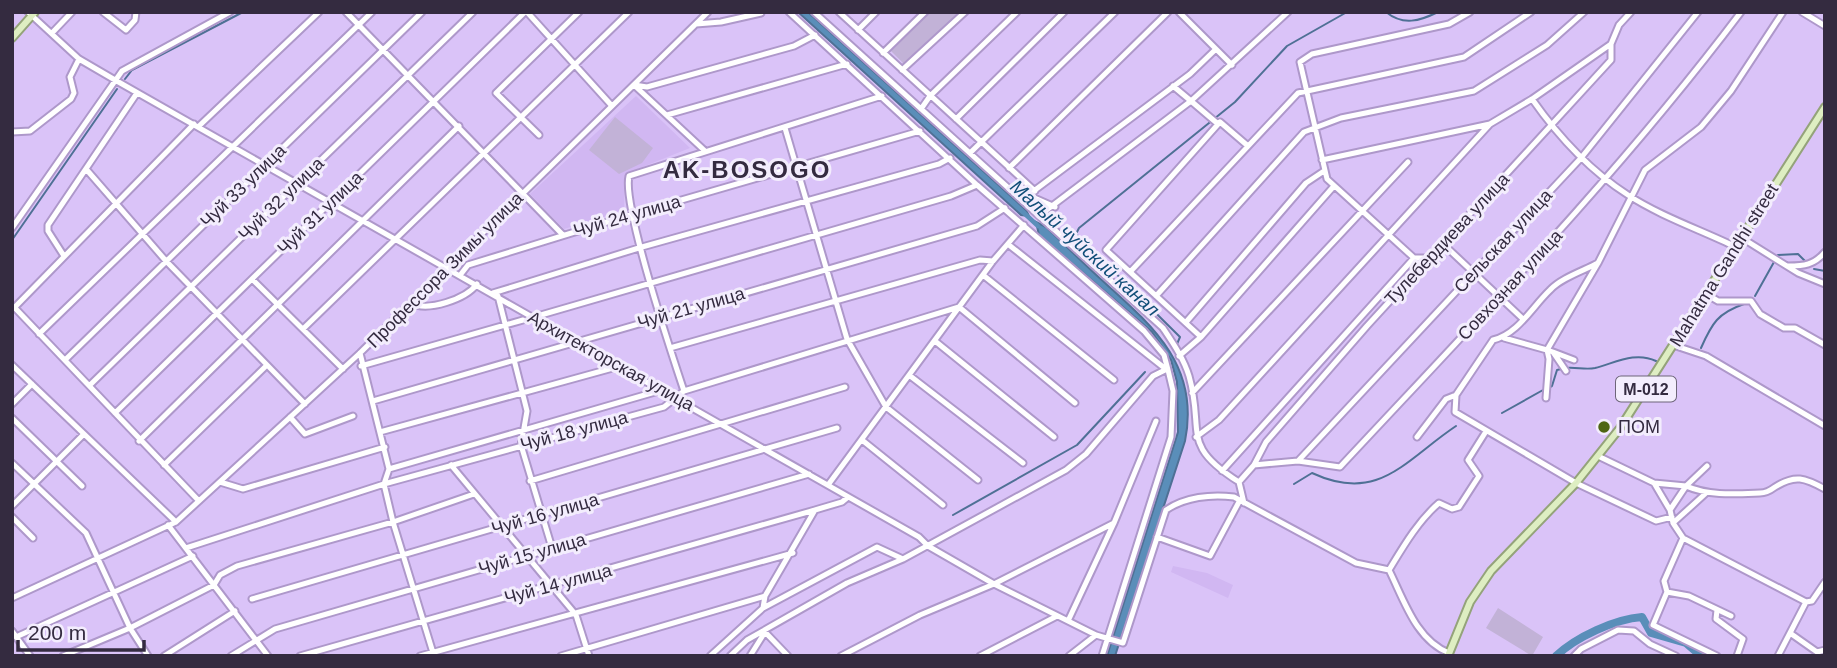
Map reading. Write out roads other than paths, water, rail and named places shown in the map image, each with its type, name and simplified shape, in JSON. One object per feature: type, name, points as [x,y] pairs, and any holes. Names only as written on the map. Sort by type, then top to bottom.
[{"type":"main road","points":[[12,38],[32,14]]},
{"type":"main road","name":"Mahatma Gandhi street","points":[[1448,654],[1470,602],[1491,571],[1576,483],[1598,456],[1673,345],[1825,107]]},
{"type":"street","points":[[52,33],[72,12]]},
{"type":"street","points":[[103,12],[126,30],[135,20],[136,12]]},
{"type":"street","points":[[12,228],[122,71],[230,12]]},
{"type":"street","points":[[199,501],[139,441],[90,385],[13,309],[196,126],[319,12]]},
{"type":"street","points":[[346,12],[564,235]]},
{"type":"street","points":[[39,334],[372,12]]},
{"type":"street","name":"Чуй 33 улица","points":[[65,360],[422,12]]},
{"type":"street","name":"Чуй 32 улица","points":[[90,385],[473,12]]},
{"type":"street","points":[[526,12],[612,106]]},
{"type":"street","name":"Чуй 31 улица","points":[[115,413],[526,12]]},
{"type":"street","points":[[539,135],[496,93],[579,12]]},
{"type":"street","points":[[303,329],[629,12]]},
{"type":"street","name":"Профессора Зимы улица","points":[[176,522],[360,353],[708,12]]},
{"type":"street","points":[[789,12],[977,185],[1144,331],[1164,355],[1174,400],[1171,437],[1101,656]]},
{"type":"street","points":[[814,12],[1163,328],[1179,356],[1192,393],[1196,438],[1202,451],[1222,471],[1239,482],[1242,502],[1210,556],[1157,537],[1166,510],[1177,503],[1217,495],[1242,502],[1356,563],[1389,570]]},
{"type":"street","points":[[839,12],[1033,193],[1055,207]]},
{"type":"street","points":[[858,30],[876,12]]},
{"type":"street","points":[[883,53],[925,12]]},
{"type":"street","points":[[902,70],[965,12]]},
{"type":"street","points":[[921,109],[930,96],[1017,12]]},
{"type":"street","points":[[956,119],[1064,12]]},
{"type":"street","points":[[970,153],[1115,12]]},
{"type":"street","points":[[1009,168],[1168,12]]},
{"type":"street","points":[[1179,12],[1232,65]]},
{"type":"street","points":[[1040,215],[1055,207],[1191,101],[1288,12]]},
{"type":"street","points":[[1429,258],[1414,258],[1334,186],[1324,171],[1300,62],[1312,54],[1449,24],[1469,12]]},
{"type":"street","points":[[1131,271],[1298,93],[1464,57],[1531,12]]},
{"type":"street","points":[[1156,296],[1304,132],[1341,118],[1474,91],[1548,45],[1584,12]]},
{"type":"street","name":"Тулебердиева улица","points":[[1254,465],[1266,442],[1442,243],[1611,61],[1611,44],[1619,25],[1631,12]]},
{"type":"street","name":"Сельская улица","points":[[1298,461],[1581,158],[1698,12]]},
{"type":"street","name":"Совхозная улица","points":[[1254,465],[1298,461],[1340,467],[1499,298],[1606,179],[1741,12]]},
{"type":"street","points":[[1802,12],[1825,26]]},
{"type":"street","points":[[696,23],[721,22],[761,13]]},
{"type":"street","points":[[1546,398],[1550,351],[1598,262],[1629,196],[1645,170],[1701,127],[1724,100],[1780,13]]},
{"type":"street","name":"Архитекторская улица","points":[[32,14],[79,59],[137,93],[726,425],[919,537],[928,546],[994,584],[1096,635],[1121,643],[1157,537]]},
{"type":"street","points":[[634,85],[647,88],[794,46],[815,36]]},
{"type":"street","points":[[1196,438],[1219,419],[1490,124],[1532,99],[1611,44]]},
{"type":"street","points":[[1023,200],[1173,86],[1216,49]]},
{"type":"street","points":[[12,132],[30,131],[71,100],[74,93],[70,77],[79,59]]},
{"type":"street","points":[[667,115],[847,64]]},
{"type":"street","points":[[634,85],[705,151]]},
{"type":"street","points":[[1173,86],[1218,124],[1225,125],[1247,148]]},
{"type":"street","points":[[64,256],[47,228],[137,93]]},
{"type":"street","points":[[684,391],[633,214],[629,176],[882,96]]},
{"type":"street","points":[[1532,99],[1552,127],[1581,158],[1629,196],[1736,247]]},
{"type":"street","points":[[1201,337],[1187,321],[1106,250],[1218,124]]},
{"type":"street","points":[[1322,160],[1490,124]]},
{"type":"street","points":[[139,441],[459,126]]},
{"type":"street","points":[[785,128],[847,339],[886,407],[978,480]]},
{"type":"street","name":"Чуй 24 улица","points":[[461,274],[468,265],[564,235],[920,131]]},
{"type":"street","points":[[552,548],[521,445],[527,411],[495,295],[642,247],[939,164],[950,158]]},
{"type":"street","points":[[1192,393],[1408,162]]},
{"type":"street","points":[[86,169],[166,261],[305,404]]},
{"type":"street","points":[[1187,321],[1306,183],[1324,171]]},
{"type":"street","points":[[534,318],[816,236],[977,185]]},
{"type":"street","points":[[1179,356],[1201,337],[1334,186]]},
{"type":"street","name":"Чуй 21 улица","points":[[373,401],[977,226],[1005,208]]},
{"type":"street","points":[[828,485],[993,261],[1024,225]]},
{"type":"street","points":[[1742,238],[1788,266],[1825,284]]},
{"type":"street","points":[[1442,243],[1471,274],[1523,319]]},
{"type":"street","points":[[1009,245],[1167,370]]},
{"type":"street","points":[[1788,266],[1806,265],[1818,260],[1825,251]]},
{"type":"street","points":[[1222,471],[1414,258]]},
{"type":"street","points":[[670,348],[981,260],[993,261]]},
{"type":"street","points":[[1598,262],[1551,288],[1504,338],[1493,341],[1456,395],[1455,412],[1485,433],[1576,483],[1656,521],[1672,520],[1705,494]]},
{"type":"street","points":[[983,275],[1114,380]]},
{"type":"street","points":[[252,279],[343,369]]},
{"type":"street","points":[[411,303],[421,307],[468,295],[477,284]]},
{"type":"street","points":[[1706,294],[1718,302],[1751,301],[1760,314],[1784,328],[1795,328],[1825,345]]},
{"type":"street","points":[[959,307],[1075,403]]},
{"type":"street","name":"Чуй 18 улица","points":[[186,548],[384,484],[664,407],[684,391],[847,339],[959,307]]},
{"type":"street","points":[[361,366],[523,320]]},
{"type":"street","points":[[1504,338],[1574,360]]},
{"type":"street","points":[[935,341],[1054,437]]},
{"type":"street","points":[[1673,345],[1706,356],[1825,426]]},
{"type":"street","points":[[1550,351],[1566,371]]},
{"type":"street","points":[[360,353],[361,366],[373,401],[389,469],[384,484],[393,522],[434,654]]},
{"type":"street","points":[[12,365],[176,522],[97,556],[12,598]]},
{"type":"street","points":[[164,465],[267,365]]},
{"type":"street","points":[[380,432],[620,366]]},
{"type":"street","points":[[730,656],[747,640],[847,583],[903,559],[995,512],[1066,470],[1086,454],[1153,376],[1167,370]]},
{"type":"street","points":[[909,375],[1023,463]]},
{"type":"street","points":[[12,404],[32,384]]},
{"type":"street","points":[[530,481],[726,425],[845,387]]},
{"type":"street","points":[[389,469],[662,390]]},
{"type":"street","points":[[1417,437],[1446,399],[1456,395]]},
{"type":"street","points":[[290,417],[305,435],[353,416]]},
{"type":"street","points":[[12,418],[82,486]]},
{"type":"street","points":[[1068,621],[1114,523],[1156,421]]},
{"type":"street","name":"Чуй 16 улица","points":[[252,599],[837,428]]},
{"type":"street","points":[[1389,570],[1408,539],[1433,508],[1439,503],[1452,509],[1459,508],[1479,476],[1468,460],[1485,433]]},
{"type":"street","points":[[12,506],[84,434]]},
{"type":"street","points":[[862,440],[943,505]]},
{"type":"street","points":[[220,482],[243,489],[384,447]]},
{"type":"street","points":[[1598,456],[1654,483],[1686,486],[1705,494],[1750,491],[1762,494],[1794,478],[1803,477],[1825,489]]},
{"type":"street","points":[[12,463],[86,533],[130,628],[148,656]]},
{"type":"street","points":[[451,465],[576,615],[589,656]]},
{"type":"street","points":[[1239,482],[1254,465]]},
{"type":"street","points":[[1670,510],[1686,486],[1707,466]]},
{"type":"street","name":"Чуй 15 улица","points":[[231,656],[275,629],[809,474]]},
{"type":"street","points":[[1654,483],[1683,538],[1806,602],[1812,601],[1825,582]]},
{"type":"street","points":[[64,656],[130,628],[214,585],[220,575],[237,566],[393,522],[474,495]]},
{"type":"street","name":"Чуй 14 улица","points":[[300,656],[815,510],[842,502],[848,497]]},
{"type":"street","points":[[762,608],[765,596],[793,553],[815,510]]},
{"type":"street","points":[[12,517],[33,538]]},
{"type":"street","points":[[841,656],[919,615],[994,584],[1114,523]]},
{"type":"street","points":[[168,525],[268,656]]},
{"type":"street","points":[[1683,538],[1664,581],[1667,592],[1653,625],[1717,656]]},
{"type":"street","points":[[710,656],[762,608],[877,547],[903,559]]},
{"type":"street","points":[[420,656],[793,553]]},
{"type":"street","points":[[30,656],[14,634],[115,594],[193,556]]},
{"type":"street","points":[[1389,570],[1422,633],[1448,654]]},
{"type":"street","points":[[1667,592],[1689,596],[1731,616]]},
{"type":"street","points":[[561,656],[765,596]]},
{"type":"street","points":[[1778,656],[1806,602]]},
{"type":"street","points":[[1717,610],[1716,619],[1743,639],[1737,656]]},
{"type":"street","points":[[164,656],[235,611]]},
{"type":"street","points":[[980,656],[1057,616]]},
{"type":"street","points":[[1574,656],[1581,649],[1618,630],[1634,631],[1650,644],[1676,656]]},
{"type":"street","points":[[750,656],[765,632]]},
{"type":"street","points":[[765,632],[788,656]]},
{"type":"street","points":[[1790,633],[1818,652],[1825,650]]},
{"type":"street","points":[[1069,656],[1096,635]]},
{"type":"water","points":[[798,12],[808,12],[1026,210],[1029,216],[1021,215]]},
{"type":"water","points":[[1036,222],[1046,227],[1156,333],[1179,370],[1186,391],[1188,415],[1185,441],[1115,656],[1107,656],[1178,432],[1177,382],[1171,360],[1152,332],[1039,235]]},
{"type":"waterway","points":[[125,79],[132,70],[243,12]]},
{"type":"waterway","points":[[1177,344],[1180,337],[1076,234],[1079,228],[1235,102],[1287,46],[1347,12]]},
{"type":"waterway","points":[[1386,12],[1405,21],[1425,18],[1438,12]]},
{"type":"waterway","points":[[12,240],[117,89]]},
{"type":"waterway","name":"Малый чуйский канал","points":[[1024,213],[1038,226]]},
{"type":"waterway","points":[[1778,255],[1798,254],[1805,261]]},
{"type":"waterway","points":[[1755,296],[1774,262]]},
{"type":"waterway","points":[[1814,269],[1825,271]]},
{"type":"waterway","points":[[1701,348],[1717,320],[1728,311],[1744,304]]},
{"type":"waterway","points":[[1566,368],[1595,368],[1640,357],[1656,361]]},
{"type":"waterway","points":[[1548,388],[1552,386],[1557,370],[1561,369]]},
{"type":"waterway","points":[[953,515],[1077,445],[1145,372]]},
{"type":"waterway","points":[[1502,413],[1543,390]]},
{"type":"waterway","points":[[1294,484],[1312,473],[1335,481],[1356,484],[1374,481],[1406,464],[1456,426]]},
{"type":"waterway","points":[[1556,656],[1596,630],[1620,621],[1642,617],[1651,633],[1686,643],[1701,656]]},
{"type":"place","name":"ПОМ","points":[[1604,427]]},
{"type":"district","name":"AK-BOSOGO","points":[[747,169]]}]
